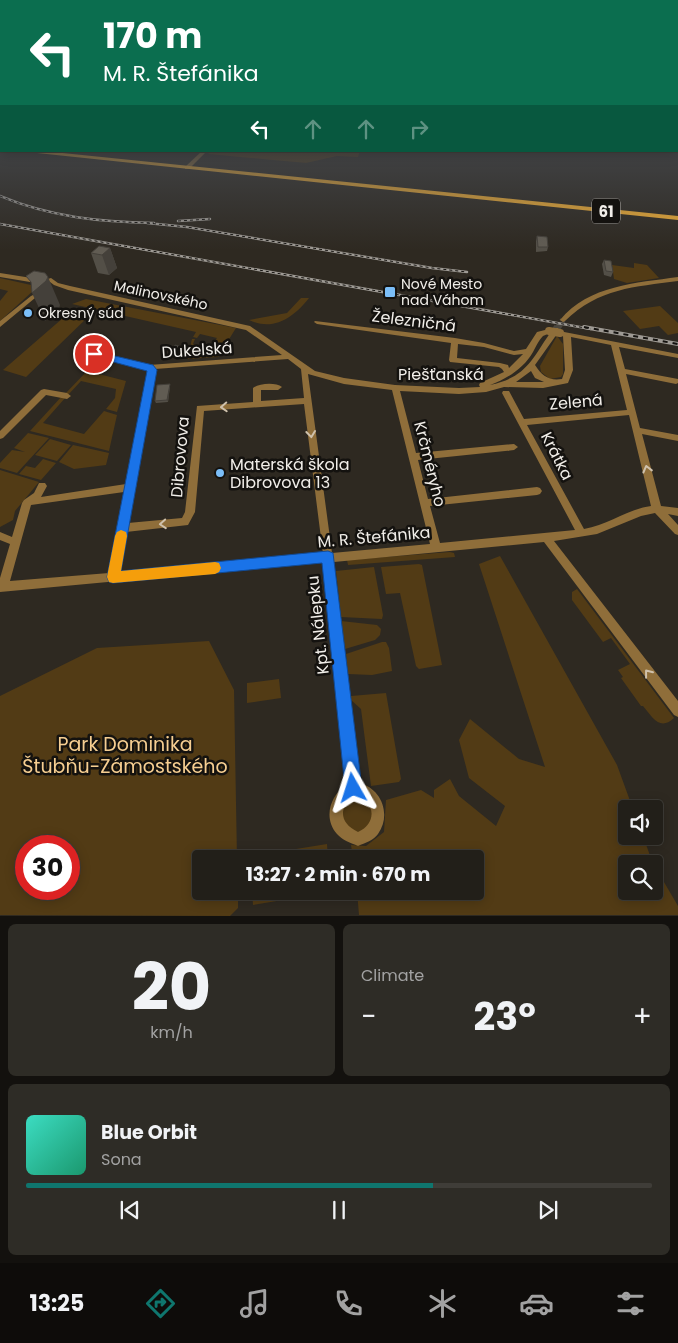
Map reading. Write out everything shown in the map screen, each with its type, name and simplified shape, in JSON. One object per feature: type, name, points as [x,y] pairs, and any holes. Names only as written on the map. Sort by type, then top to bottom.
[{"type":"main road","name":"61","points":[[155,165],[678,218]]},
{"type":"street","points":[[187,168],[190,165]]},
{"type":"street","name":"Malinovského","points":[[1,275],[18,282],[44,287],[68,288],[248,328]]},
{"type":"street","points":[[563,320],[584,301],[605,292],[678,279]]},
{"type":"street","points":[[0,325],[44,287]]},
{"type":"street","name":"Železničná","points":[[317,322],[484,344],[518,353],[530,351]]},
{"type":"street","name":"Piešťanská","points":[[248,328],[312,373],[330,378],[395,388],[445,391],[504,389],[532,366],[558,333]]},
{"type":"street","points":[[504,389],[562,382],[568,378],[569,361],[558,333]]},
{"type":"street","points":[[472,390],[508,373],[524,360],[540,334],[558,333],[678,356]]},
{"type":"street","points":[[455,340],[453,360],[500,365],[508,373]]},
{"type":"street","name":"Zelená","points":[[615,345],[657,509]]},
{"type":"street","points":[[265,359],[273,352],[274,347]]},
{"type":"street","name":"Dukelská","points":[[80,351],[149,367],[288,357]]},
{"type":"street","points":[[532,366],[541,379],[553,383]]},
{"type":"street","points":[[113,577],[152,370],[149,367]]},
{"type":"street","name":"Kpt. Nálepku","points":[[304,369],[328,557],[353,788]]},
{"type":"street","points":[[622,371],[676,381]]},
{"type":"street","points":[[257,405],[257,388],[278,387]]},
{"type":"street","name":"Krčméryho","points":[[395,388],[436,548]]},
{"type":"street","name":"Krátka","points":[[504,389],[581,533]]},
{"type":"street","points":[[0,436],[44,392],[67,396]]},
{"type":"street","name":"Dibrovova","points":[[123,528],[186,522],[190,512],[200,408],[307,401]]},
{"type":"street","name":"Zelená","points":[[522,422],[632,412]]},
{"type":"street","points":[[636,430],[678,438]]},
{"type":"street","points":[[413,457],[514,447]]},
{"type":"street","points":[[2,586],[28,503],[37,496],[42,486]]},
{"type":"street","points":[[28,503],[131,487]]},
{"type":"street","name":"Krátka","points":[[424,503],[537,491]]},
{"type":"street","name":"M. R. Štefánika","points":[[2,586],[546,538],[603,529],[640,512],[652,508],[657,509]]},
{"type":"street","points":[[657,509],[678,512]]},
{"type":"street","points":[[657,509],[678,531]]},
{"type":"street","points":[[0,536],[15,542]]},
{"type":"street","points":[[546,538],[678,711]]},
{"type":"green space","points":[[634,263],[647,265],[659,278],[627,283],[614,279],[612,265],[634,268]]},
{"type":"green space","points":[[0,278],[31,285],[33,291],[0,321],[0,301],[8,291],[0,289]]},
{"type":"green space","points":[[301,298],[309,298],[297,311],[283,321],[267,324],[249,320],[287,313]]},
{"type":"green space","points":[[86,299],[236,328],[218,357],[187,359],[192,339],[195,339],[193,344],[210,347],[217,338],[200,334],[197,338],[193,337],[196,332],[72,304]]},
{"type":"green space","points":[[660,306],[678,323],[678,333],[668,335],[659,326],[640,329],[623,311]]},
{"type":"green space","points":[[71,311],[90,315],[26,377],[3,370]]},
{"type":"green space","points":[[557,336],[563,344],[563,374],[561,377],[550,379],[541,372],[540,366]]},
{"type":"green space","points":[[87,371],[126,381],[117,412],[106,409],[115,398],[116,389],[81,381],[68,395],[65,394]]},
{"type":"green space","points":[[62,396],[66,397],[43,423],[84,434],[104,411],[117,415],[109,451],[30,431]]},
{"type":"green space","points":[[28,433],[49,438],[17,473],[0,468],[0,463],[12,450],[25,452],[14,448]]},
{"type":"green space","points":[[50,439],[71,445],[57,461],[35,455]]},
{"type":"green space","points":[[73,445],[109,453],[106,465],[74,469],[59,462]]},
{"type":"green space","points":[[43,459],[56,463],[41,480],[19,474],[26,466],[35,468]]},
{"type":"green space","points":[[0,470],[39,482],[15,511],[13,520],[0,527]]},
{"type":"green space","points":[[454,553],[455,557],[348,565],[347,560]]},
{"type":"green space","points":[[500,556],[617,765],[630,800],[618,800],[618,845],[646,845],[650,855],[618,855],[618,900],[663,900],[663,880],[678,906],[678,915],[359,915],[358,900],[484,900],[484,850],[352,850],[351,845],[366,846],[384,832],[386,800],[421,790],[434,798],[434,790],[450,779],[459,796],[496,826],[505,806],[469,778],[459,740],[470,719],[519,759],[545,767],[479,564]]},
{"type":"green space","points":[[422,565],[442,665],[419,669],[416,666],[400,593],[386,594],[381,567]]},
{"type":"green space","points":[[374,567],[383,615],[382,619],[341,617],[336,571]]},
{"type":"green space","points":[[577,589],[674,718],[669,722],[661,723],[657,721],[641,706],[621,678],[623,677],[618,670],[630,664],[611,638],[603,642],[572,600],[572,592]]},
{"type":"green space","points":[[341,621],[377,625],[381,629],[380,635],[375,640],[345,649]]},
{"type":"green space","name":"Park Dominika Štubňu-Zámostského","points":[[209,641],[234,690],[237,850],[192,850],[192,900],[238,900],[238,908],[230,916],[0,915],[0,696],[97,648]]},
{"type":"green space","points":[[386,642],[389,648],[392,671],[372,675],[348,674],[346,654]]},
{"type":"green space","points":[[279,679],[281,698],[247,703],[247,683]]},
{"type":"green space","points":[[386,693],[401,779],[399,782],[371,786],[361,709],[351,700],[351,696]]},
{"type":"green space","points":[[355,794],[363,795],[374,809],[371,825],[358,833],[352,831],[342,819],[343,805]]},
{"type":"green space","points":[[327,844],[327,850],[290,850]]},
{"type":"green space","points":[[253,900],[283,900],[253,905]]},
{"type":"building","points":[[537,236],[547,237],[548,247],[538,247]]},
{"type":"building","points":[[99,246],[110,248],[102,255],[91,253]]},
{"type":"building","points":[[604,260],[611,261],[613,272],[606,271]]},
{"type":"building","points":[[34,271],[45,273],[48,277],[32,293],[31,282],[26,276]]},
{"type":"building","points":[[175,345],[182,347],[179,351],[171,349]]},
{"type":"building","points":[[170,384],[167,400],[155,401],[157,385]]},
{"type":"building","points":[[541,435],[549,435],[552,441],[543,442]]},
{"type":"tunnel","points":[[557,329],[563,320]]},
{"type":"railway","points":[[0,196],[56,214],[95,220],[154,223]]},
{"type":"railway","points":[[178,221],[210,219]]},
{"type":"railway","points":[[147,223],[187,227],[432,268],[467,272]]},
{"type":"railway","points":[[0,224],[591,329]]},
{"type":"railway","points":[[584,327],[678,344]]},
{"type":"slow traffic","points":[[121,536],[113,577],[215,568]]},
{"type":"place","name":"Nové Mesto nad Váhom","points":[[390,292]]},
{"type":"place","name":"Okresný súd","points":[[28,313]]},
{"type":"place","name":"Materská škola Dibrovova 13","points":[[220,473]]},
{"type":"route","points":[[94,354],[149,367],[152,370],[113,577],[328,557],[353,788]]}]
